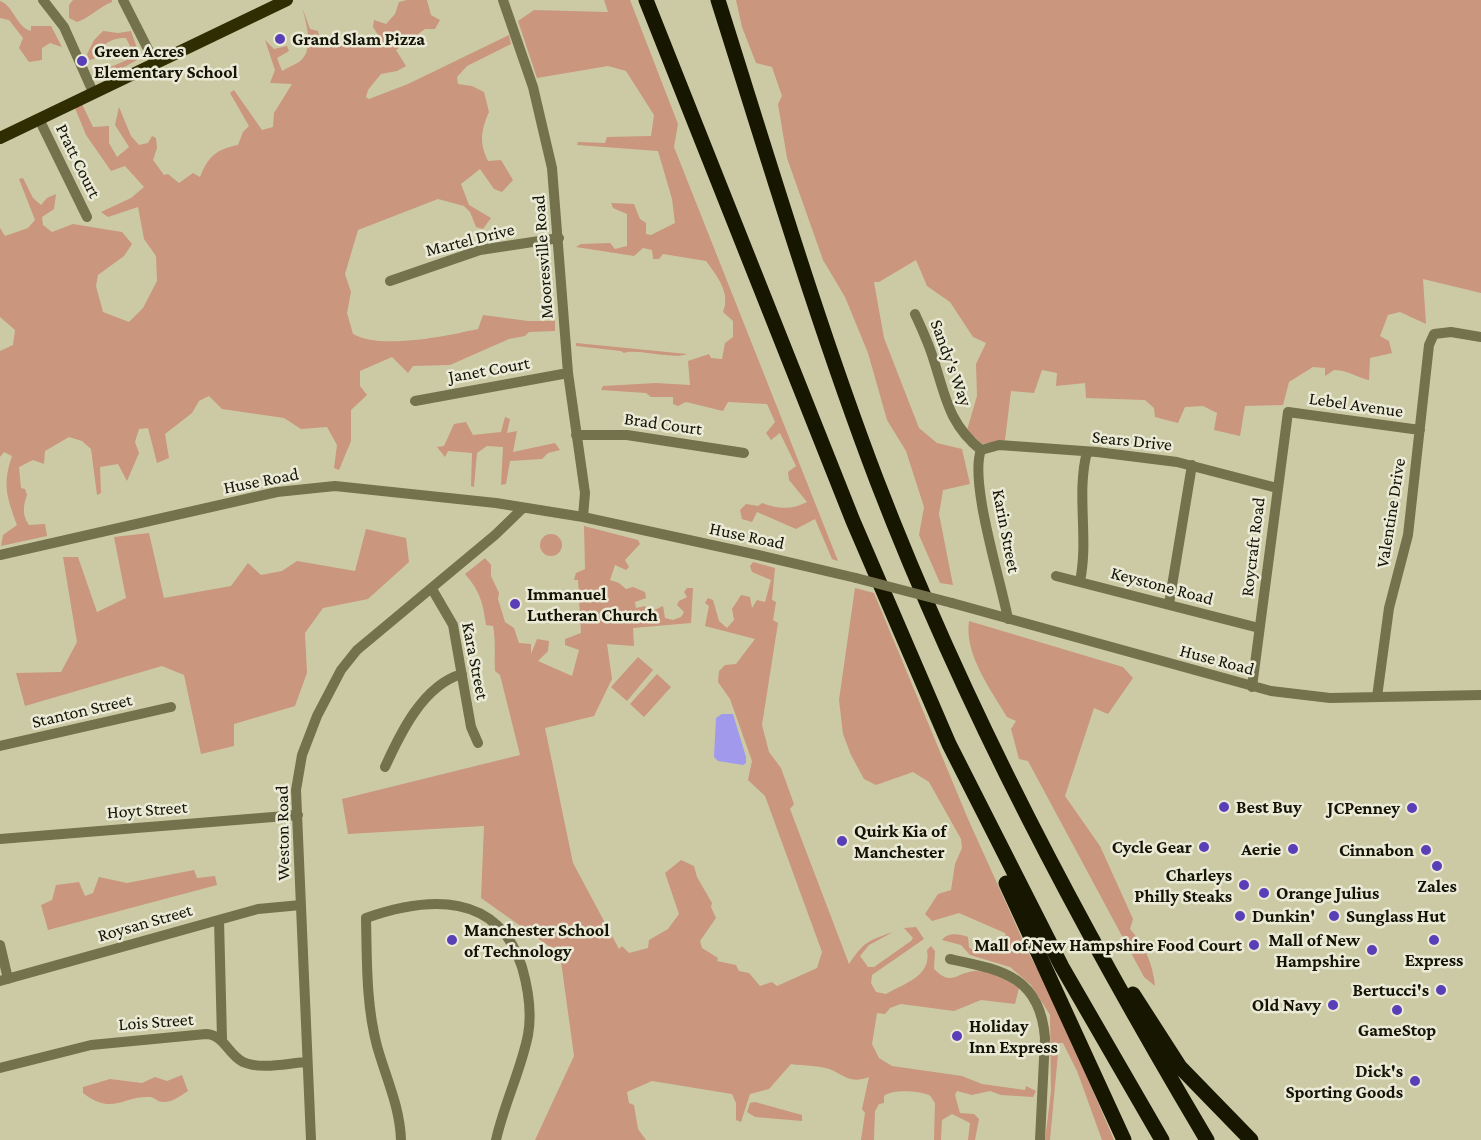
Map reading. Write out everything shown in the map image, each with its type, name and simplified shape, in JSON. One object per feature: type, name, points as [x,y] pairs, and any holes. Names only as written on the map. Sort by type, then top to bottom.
[{"type":"highway","points":[[646,0],[850,512],[1005,880],[1124,1140]]},
{"type":"highway","points":[[718,0],[809,287],[877,481],[969,698],[1026,818],[1070,902],[1207,1140]]},
{"type":"highway","points":[[949,744],[1062,968],[1162,1140]]},
{"type":"highway","points":[[1070,902],[1125,980],[1175,1061],[1251,1140]]},
{"type":"main road","points":[[0,138],[287,0]]},
{"type":"street","points":[[42,0],[64,27],[93,92]]},
{"type":"street","points":[[123,0],[155,63]]},
{"type":"street","name":"Mooresville Road","points":[[503,0],[523,53],[549,146],[559,238],[568,373],[585,493],[583,518]]},
{"type":"street","name":"Pratt Court","points":[[39,119],[87,217]]},
{"type":"street","name":"Martel Drive","points":[[390,281],[480,250],[559,238]]},
{"type":"street","name":"Sandy's Way","points":[[915,314],[927,339],[950,413],[964,434],[981,450]]},
{"type":"street","name":"Valentine Drive","points":[[1377,697],[1389,608],[1408,535],[1428,352],[1434,334],[1451,332],[1481,337]]},
{"type":"street","name":"Janet Court","points":[[416,401],[568,373]]},
{"type":"street","name":"Lebel Avenue","points":[[1288,412],[1420,430]]},
{"type":"street","name":"Roycraft Road","points":[[1252,687],[1288,412]]},
{"type":"street","name":"Brad Court","points":[[576,435],[605,434],[648,438],[744,453]]},
{"type":"street","name":"Sears Drive","points":[[981,450],[999,445],[1087,452],[1192,465],[1277,488]]},
{"type":"street","name":"Karin Street","points":[[981,450],[978,458],[982,499],[1008,619]]},
{"type":"street","points":[[1080,581],[1083,565],[1081,495],[1087,452]]},
{"type":"street","points":[[1169,604],[1192,465]]},
{"type":"street","name":"Huse Road","points":[[0,555],[277,492],[309,488],[364,488],[583,518],[856,578],[1252,687],[1311,697],[1481,695]]},
{"type":"street","name":"Weston Road","points":[[311,1140],[297,790],[302,755],[317,716],[341,670],[376,632],[432,589],[523,508]]},
{"type":"street","name":"Keystone Road","points":[[1056,576],[1259,628]]},
{"type":"street","name":"Kara Street","points":[[432,589],[453,625],[472,733],[478,743]]},
{"type":"street","points":[[385,767],[400,737],[422,705],[443,682],[462,674]]},
{"type":"street","name":"Stanton Street","points":[[0,746],[171,707]]},
{"type":"street","name":"Hoyt Street","points":[[0,839],[298,815]]},
{"type":"street","name":"Roysan Street","points":[[4,980],[267,907],[301,905]]},
{"type":"street","points":[[400,1140],[394,1094],[377,1047],[370,1009],[366,918],[412,905],[457,906],[487,916],[509,938],[524,975],[529,1022],[524,1048],[496,1140]]},
{"type":"street","points":[[219,920],[222,1039],[236,1057],[249,1064],[307,1062]]},
{"type":"street","points":[[0,945],[4,980]]},
{"type":"street","points":[[950,959],[1007,974],[1022,983],[1035,999],[1042,1017],[1045,1038],[1040,1140]]},
{"type":"street","name":"Lois Street","points":[[0,1068],[67,1050],[117,1041],[206,1034],[222,1039]]},
{"type":"shaded area","points":[[73,0],[112,0],[112,2],[77,22],[69,18],[69,5]]},
{"type":"shaded area","points":[[427,0],[431,15],[440,20],[435,29],[425,29],[396,50],[406,66],[397,71],[381,74],[368,90],[366,97],[369,99],[408,84],[509,35],[511,44],[467,66],[457,77],[458,84],[472,86],[484,92],[489,112],[482,137],[483,148],[488,161],[501,160],[513,180],[502,192],[494,189],[480,169],[461,184],[469,205],[491,218],[483,229],[476,227],[470,212],[464,206],[438,199],[358,230],[345,274],[351,292],[347,313],[353,334],[365,339],[380,341],[432,338],[478,329],[483,315],[528,321],[555,321],[555,331],[529,332],[525,336],[509,339],[450,365],[413,366],[408,373],[392,357],[360,371],[360,386],[367,395],[351,410],[351,441],[339,470],[334,468],[337,445],[327,427],[301,429],[284,418],[222,409],[209,396],[199,401],[192,413],[165,434],[169,458],[157,463],[148,428],[139,429],[135,442],[139,453],[127,481],[118,464],[100,467],[101,493],[97,495],[91,449],[82,441],[69,437],[45,451],[44,464],[33,460],[19,467],[21,488],[25,489],[27,495],[24,507],[25,518],[29,525],[45,524],[47,536],[1,546],[3,535],[17,525],[7,491],[7,475],[12,456],[4,452],[0,457],[0,351],[13,345],[15,330],[0,317],[0,228],[5,236],[28,228],[35,220],[19,179],[23,178],[33,198],[41,205],[47,198],[56,194],[54,209],[42,217],[43,225],[52,232],[73,224],[122,232],[132,244],[124,256],[98,275],[96,286],[103,312],[129,322],[143,308],[157,281],[156,256],[144,239],[138,207],[108,217],[101,212],[131,198],[144,187],[125,166],[111,171],[86,135],[75,108],[82,104],[93,127],[109,126],[109,143],[117,157],[129,147],[115,125],[119,107],[131,136],[139,145],[148,143],[152,136],[156,138],[157,148],[153,160],[164,175],[168,174],[179,183],[193,173],[200,177],[210,159],[224,149],[238,145],[243,132],[249,126],[230,93],[234,90],[262,130],[273,127],[274,113],[292,84],[270,83],[275,70],[265,40],[274,49],[287,46],[289,51],[277,58],[282,71],[299,62],[307,51],[308,44],[302,7],[310,29],[318,31],[319,36],[340,43],[343,37],[366,46],[380,38],[373,27],[374,20],[386,24],[395,14],[399,2]]},
{"type":"shaded area","points":[[604,0],[630,0],[678,124],[674,147],[838,561],[832,559],[815,519],[796,529],[757,512],[752,522],[742,519],[740,510],[746,504],[758,506],[762,503],[784,508],[807,502],[789,480],[788,472],[796,466],[780,433],[771,440],[766,433],[775,422],[767,404],[728,402],[723,411],[686,402],[678,406],[673,404],[673,397],[651,397],[646,393],[601,390],[603,386],[656,383],[690,385],[688,361],[709,354],[711,358],[722,359],[725,343],[733,337],[733,321],[723,312],[724,291],[706,261],[663,254],[659,259],[653,259],[652,250],[643,248],[634,256],[576,247],[581,244],[610,243],[615,249],[627,246],[627,214],[613,208],[611,203],[634,204],[640,219],[646,223],[646,234],[651,235],[675,223],[672,199],[658,151],[577,145],[578,142],[605,143],[607,137],[651,136],[654,115],[626,71],[608,66],[537,78],[518,21],[534,10],[608,12]]},
{"type":"shaded area","points":[[736,0],[1481,0],[1481,293],[1423,279],[1426,324],[1400,312],[1388,315],[1380,336],[1389,341],[1392,353],[1370,358],[1369,380],[1334,370],[1325,376],[1325,368],[1313,367],[1289,382],[1283,405],[1245,406],[1240,436],[1214,430],[1217,413],[1203,406],[1185,407],[1178,423],[1155,417],[1154,408],[1145,400],[1086,398],[1085,383],[1056,386],[1057,373],[1042,370],[1034,393],[1011,391],[1005,440],[982,444],[967,430],[977,396],[976,364],[986,343],[973,337],[950,302],[927,286],[916,260],[879,282],[874,282],[884,338],[919,428],[937,443],[962,449],[970,484],[943,490],[939,514],[953,585],[940,583],[919,535],[924,507],[906,451],[887,420],[868,353],[845,297],[823,260],[787,158],[778,104],[782,96],[772,67],[756,63],[742,27]]},
{"type":"shaded area","points":[[0,1],[9,7],[26,29],[31,31],[31,26],[51,26],[62,47],[50,43],[42,48],[42,60],[29,62],[19,48],[23,38],[9,20],[0,18]]},
{"type":"shaded area","points":[[103,31],[118,33],[131,31],[139,54],[137,60],[103,79],[99,78],[99,72],[129,59],[132,50],[126,38],[115,39],[103,46],[94,59],[89,60],[87,54],[94,40]]},
{"type":"shaded area","points":[[576,343],[687,354],[674,356],[624,353],[576,346]]},
{"type":"shaded area","points":[[505,417],[510,419],[507,433],[517,431],[513,452],[555,443],[560,450],[548,453],[542,459],[510,461],[506,484],[501,485],[503,447],[487,446],[477,453],[474,487],[471,486],[472,453],[448,451],[445,457],[437,447],[444,446],[454,424],[466,422],[473,435],[501,432]]},
{"type":"shaded area","points":[[584,526],[638,540],[640,544],[625,560],[629,567],[626,570],[615,565],[610,580],[626,589],[633,587],[645,592],[646,598],[635,602],[636,608],[645,606],[650,612],[663,606],[665,618],[673,620],[681,617],[684,612],[677,605],[679,601],[687,597],[684,592],[687,588],[693,588],[691,623],[633,628],[634,646],[607,644],[612,679],[594,716],[545,728],[573,863],[619,949],[622,946],[629,953],[648,948],[649,940],[668,929],[679,914],[665,873],[681,860],[694,866],[697,877],[712,903],[711,907],[716,918],[700,941],[702,948],[718,958],[717,961],[736,965],[739,971],[749,973],[760,986],[772,982],[777,986],[817,968],[822,952],[765,796],[748,780],[752,761],[730,699],[718,682],[719,671],[725,665],[736,664],[755,639],[705,626],[709,606],[705,603],[708,598],[713,600],[719,621],[727,628],[734,620],[732,609],[741,595],[750,597],[752,608],[757,600],[765,602],[771,580],[752,572],[750,566],[753,562],[775,568],[772,600],[776,602],[773,620],[778,623],[762,725],[769,752],[781,768],[794,804],[790,809],[849,964],[867,943],[893,932],[869,945],[860,956],[868,967],[874,967],[911,941],[913,938],[904,928],[916,927],[924,939],[872,975],[871,983],[876,992],[886,994],[915,978],[925,966],[927,950],[931,946],[935,951],[934,969],[945,977],[954,978],[968,972],[980,971],[998,976],[1019,988],[1015,1004],[981,1000],[954,1011],[901,1004],[890,1008],[885,1014],[877,1013],[872,1044],[879,1058],[892,1066],[962,1076],[982,1084],[1025,1090],[1026,1086],[1036,1091],[1033,1097],[1001,1095],[990,1091],[972,1095],[957,1091],[955,1095],[960,1113],[974,1114],[979,1119],[975,1140],[968,1140],[970,1123],[952,1114],[942,1120],[941,1140],[934,1140],[935,1103],[929,1095],[906,1091],[893,1092],[884,1096],[884,1103],[879,1104],[875,1111],[874,1140],[861,1140],[865,1113],[862,1109],[869,1077],[854,1080],[824,1068],[791,1064],[769,1089],[750,1094],[741,1122],[736,1120],[736,1103],[732,1094],[652,1081],[627,1092],[629,1103],[634,1105],[638,1129],[646,1140],[535,1140],[574,1056],[560,954],[481,898],[484,826],[348,834],[342,799],[520,755],[500,675],[495,671],[493,626],[486,625],[480,598],[465,574],[485,558],[491,565],[491,576],[499,593],[498,599],[505,622],[514,628],[519,643],[531,644],[531,654],[537,639],[549,641],[548,651],[538,661],[572,676],[579,650],[565,645],[565,639],[581,633],[578,580],[574,580],[576,573],[585,569]]},
{"type":"shaded area","points":[[366,529],[406,538],[409,562],[368,599],[323,608],[305,633],[307,673],[295,706],[234,724],[234,746],[201,754],[184,675],[162,666],[25,706],[16,673],[61,672],[77,642],[63,557],[78,557],[97,612],[126,598],[114,537],[149,533],[164,598],[231,586],[248,563],[261,575],[282,571],[297,561],[355,571]]},
{"type":"shaded area","points":[[551,534],[559,537],[562,545],[559,553],[551,556],[543,553],[540,545],[543,537]]},
{"type":"shaded area","points":[[855,588],[874,593],[968,819],[1029,954],[1053,997],[1114,1140],[1102,1140],[1077,1071],[1063,1043],[1059,1043],[1050,1140],[1045,1140],[1051,1091],[1050,1015],[1031,985],[1010,967],[970,955],[961,945],[942,940],[950,935],[961,935],[968,937],[969,948],[981,952],[1005,951],[1007,939],[1005,933],[959,913],[932,921],[925,914],[938,894],[951,890],[955,864],[962,848],[961,839],[929,782],[913,772],[876,785],[864,779],[851,755],[843,734],[839,700]]},
{"type":"shaded area","points":[[969,621],[1123,667],[1133,678],[1108,714],[1094,708],[1065,796],[1100,846],[1133,919],[1130,929],[1147,956],[1155,986],[1144,977],[1028,761],[1019,759],[1011,729],[1016,721],[1007,717],[980,671],[971,646]]},
{"type":"shaded area","points":[[638,657],[653,670],[627,701],[611,687]]},
{"type":"shaded area","points":[[657,674],[671,687],[644,717],[630,704]]},
{"type":"shaded area","points":[[722,714],[733,714],[746,757],[746,763],[743,765],[718,761],[714,757],[716,718]]},
{"type":"shaded area","points":[[194,870],[197,878],[215,876],[217,885],[48,930],[41,905],[52,900],[56,885],[79,882],[85,896],[93,893],[99,877],[127,883]]},
{"type":"shaded area","points":[[182,1075],[188,1091],[166,1102],[150,1097],[140,1097],[110,1104],[93,1100],[83,1093],[83,1087],[110,1079],[142,1083],[155,1077],[167,1081]]},
{"type":"shaded area","points":[[755,1102],[802,1115],[802,1121],[755,1117],[747,1112],[750,1103]]},
{"type":"place","name":"Grand Slam Pizza","points":[[280,39]]},
{"type":"place","name":"Green Acres Elementary School","points":[[82,61]]},
{"type":"place","name":"Immanuel Lutheran Church","points":[[515,604]]},
{"type":"place","name":"Best Buy","points":[[1224,807]]},
{"type":"place","name":"JCPenney","points":[[1412,808]]},
{"type":"place","name":"Quirk Kia of Manchester","points":[[842,841]]},
{"type":"place","name":"Cycle Gear","points":[[1204,847]]},
{"type":"place","name":"Aerie","points":[[1293,849]]},
{"type":"place","name":"Cinnabon","points":[[1426,850]]},
{"type":"place","name":"Zales","points":[[1437,866]]},
{"type":"place","name":"Charleys Philly Steaks","points":[[1244,885]]},
{"type":"place","name":"Orange Julius","points":[[1264,893]]},
{"type":"place","name":"Dunkin'","points":[[1240,916]]},
{"type":"place","name":"Sunglass Hut","points":[[1334,916]]},
{"type":"place","name":"Manchester School of Technology","points":[[452,940]]},
{"type":"place","name":"Express","points":[[1434,940]]},
{"type":"place","name":"Mall of New Hampshire Food Court","points":[[1254,945]]},
{"type":"place","name":"Mall of New Hampshire","points":[[1372,950]]},
{"type":"place","name":"Bertucci's","points":[[1441,990]]},
{"type":"place","name":"Old Navy","points":[[1333,1005]]},
{"type":"place","name":"GameStop","points":[[1397,1010]]},
{"type":"place","name":"Holiday Inn Express","points":[[957,1036]]},
{"type":"place","name":"Dick's Sporting Goods","points":[[1415,1081]]}]
